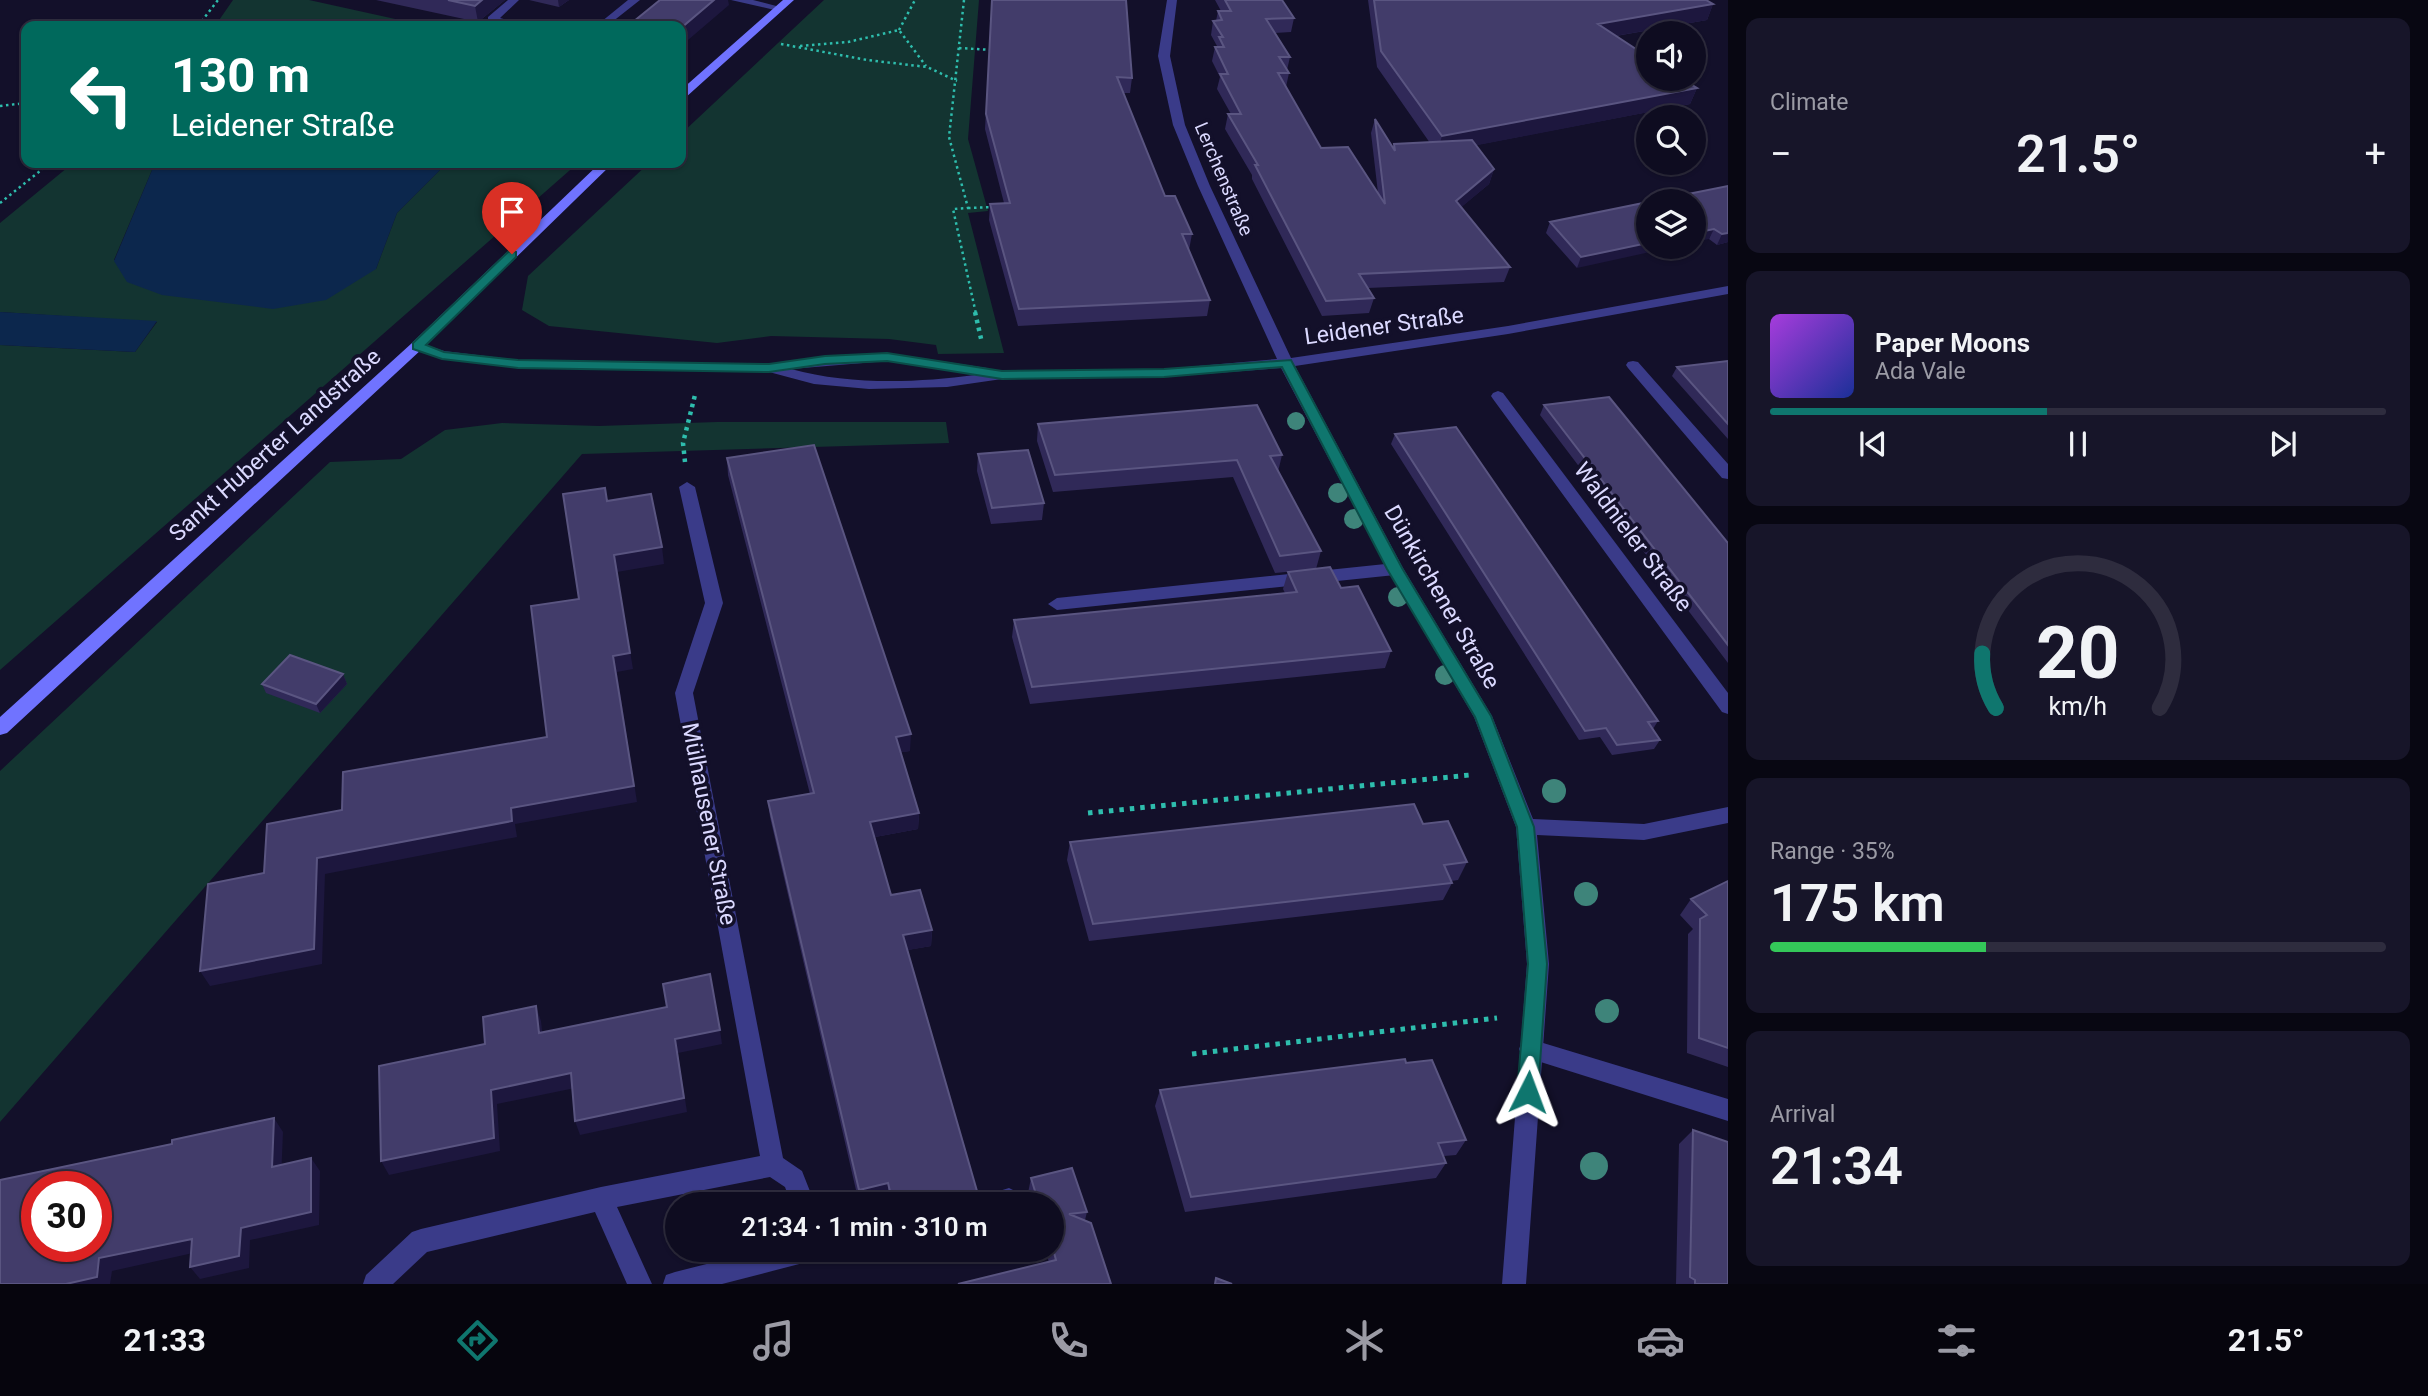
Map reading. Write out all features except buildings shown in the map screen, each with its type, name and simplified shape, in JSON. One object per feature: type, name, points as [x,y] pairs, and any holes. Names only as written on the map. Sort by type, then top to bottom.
[{"type":"street","points":[[501,21],[492,19],[513,0]]},
{"type":"street","points":[[608,21],[635,0]]},
{"type":"street","points":[[736,0],[779,8]]},
{"type":"street","points":[[686,92],[789,0]]},
{"type":"street","name":"Lerchenstraße","points":[[1172,0],[1164,56],[1179,125],[1203,186],[1286,363]]},
{"type":"street","name":"Sankt Huberter Landstraße","points":[[0,728],[417,346],[602,168]]},
{"type":"street","name":"Leidener Straße","points":[[417,346],[442,355],[518,364],[769,368],[825,360],[887,357],[995,373],[1164,373],[1286,363],[1508,330],[1728,290]]},
{"type":"street","name":"Dünkirchener Straße","points":[[1286,363],[1395,569],[1483,716],[1525,827],[1538,964],[1532,1014],[1514,1284]]},
{"type":"street","points":[[1633,365],[1728,474]]},
{"type":"street","name":"Leidener Straße","points":[[769,368],[814,380],[869,385],[947,383],[995,373]]},
{"type":"street","name":"Waldnieler Straße","points":[[1498,396],[1728,707]]},
{"type":"street","name":"Mülhausener Straße","points":[[687,487],[715,603],[684,692],[773,1165]]},
{"type":"street","points":[[1057,604],[1395,569]]},
{"type":"street","points":[[1525,827],[1644,832],[1728,815]]},
{"type":"street","points":[[1530,1049],[1728,1110]]},
{"type":"street","points":[[375,1284],[421,1241],[601,1199],[773,1165],[794,1179],[799,1192]]},
{"type":"street","points":[[601,1199],[640,1284]]},
{"type":"street","points":[[674,1284],[757,1262]]},
{"type":"path","points":[[202,21],[218,0]]},
{"type":"path","points":[[791,46],[848,42],[899,30],[915,0]]},
{"type":"path","points":[[964,0],[949,137],[968,208]]},
{"type":"path","points":[[899,30],[927,67]]},
{"type":"path","points":[[747,37],[867,60],[927,67],[957,82]]},
{"type":"path","points":[[959,48],[1000,50]]},
{"type":"path","points":[[0,106],[21,104]]},
{"type":"path","points":[[0,203],[44,168]]},
{"type":"path","points":[[995,207],[953,209],[995,373]]},
{"type":"path","points":[[687,487],[683,443],[702,369]]},
{"type":"path","points":[[1088,813],[1506,771]]},
{"type":"path","points":[[1192,1054],[1532,1014]]},
{"type":"green space","points":[[233,0],[309,0],[404,21],[218,21]]},
{"type":"green space","points":[[824,0],[979,0],[968,139],[988,211],[968,213],[1004,353],[938,354],[936,345],[889,339],[771,336],[717,343],[549,326],[522,310],[528,276],[644,168],[686,168],[686,129]]},
{"type":"green space","points":[[67,168],[153,168],[114,260],[376,269],[397,213],[442,168],[572,168],[0,670],[0,345],[135,352],[157,322],[0,312],[0,223]]},
{"type":"green space","points":[[717,422],[946,422],[949,443],[582,454],[0,1122],[0,771],[330,462],[401,459],[445,430],[502,423],[599,426]]},
{"type":"water","points":[[153,168],[442,168],[397,213],[376,269],[326,300],[273,309],[162,295],[127,282],[114,261]]},
{"type":"water","points":[[0,312],[157,321],[135,352],[0,345]]},
{"type":"route","points":[[512,254],[417,346],[442,355],[518,364],[769,368],[825,360],[887,357],[1002,375],[1164,373],[1286,363],[1395,569],[1483,716],[1525,827],[1538,964],[1528,1092]]}]
